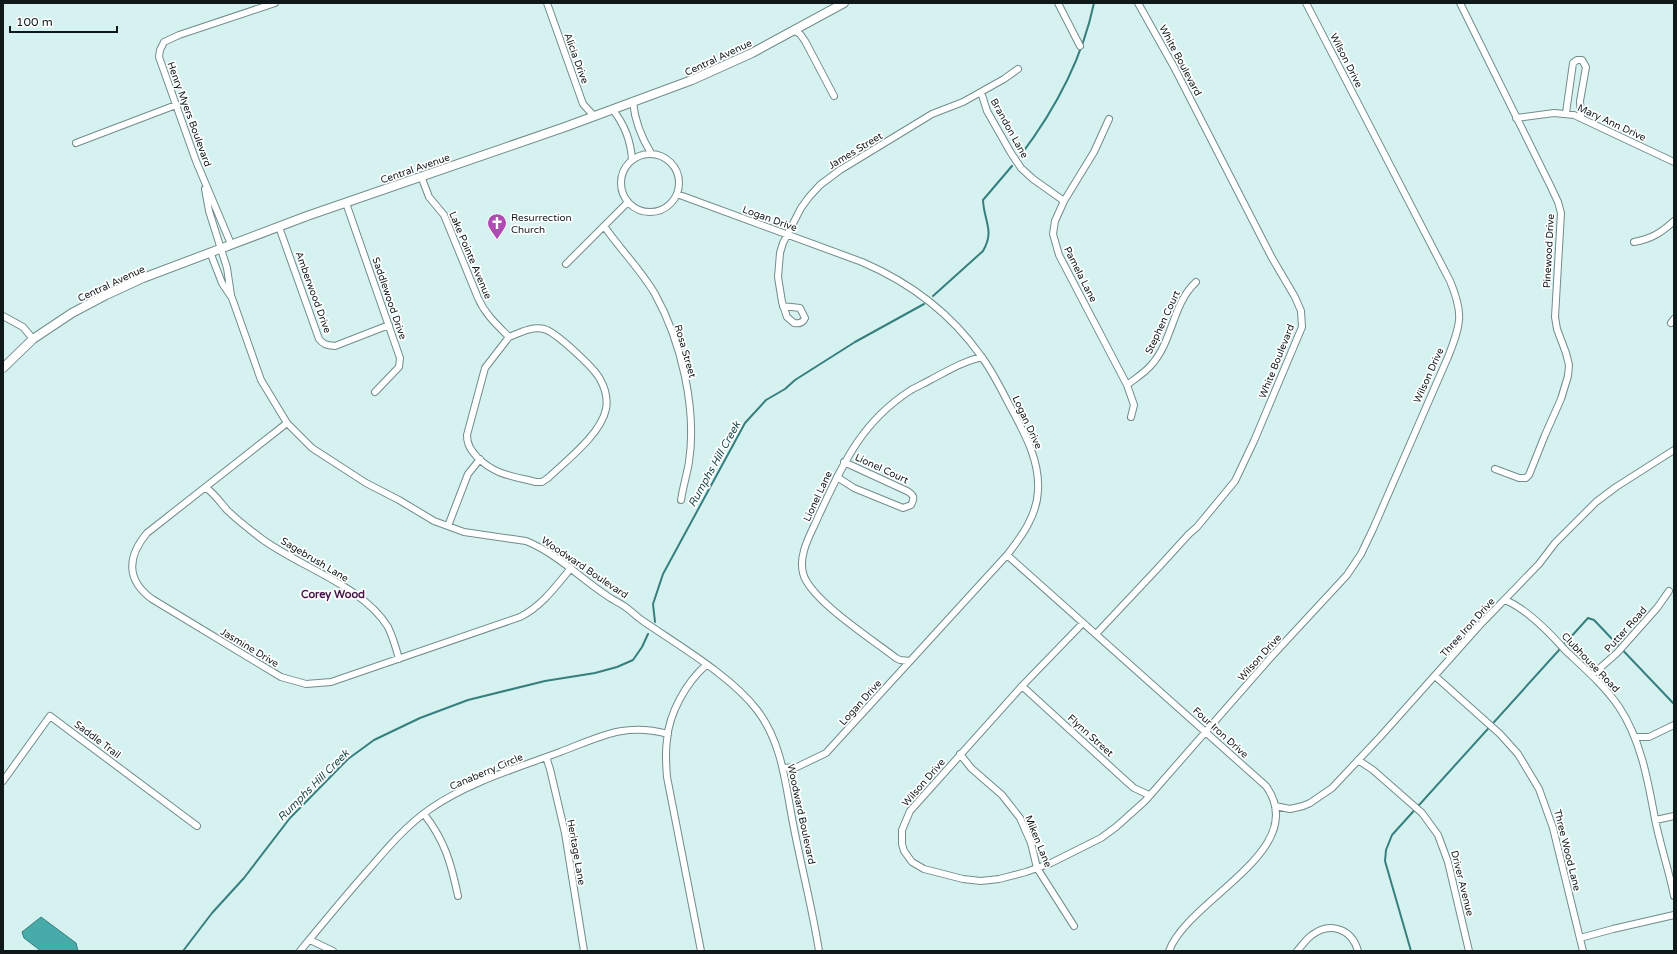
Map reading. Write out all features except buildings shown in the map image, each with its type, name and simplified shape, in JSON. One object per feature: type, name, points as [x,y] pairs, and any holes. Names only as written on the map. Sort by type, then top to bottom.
[{"type":"street","name":"Henry Myers Boulevard","points":[[231,244],[204,184],[164,73],[159,57],[160,50],[164,42],[179,35],[275,3]]},
{"type":"street","name":"Alicia Drive","points":[[547,3],[583,104],[594,116]]},
{"type":"street","name":"Central Avenue","points":[[3,368],[33,339],[94,301],[158,272],[220,248],[421,176],[613,110],[708,74],[752,53],[844,3]]},
{"type":"street","points":[[1058,3],[1080,46]]},
{"type":"street","name":"White Boulevard","points":[[1096,634],[1197,527],[1235,481],[1254,442],[1302,326],[1301,311],[1295,297],[1272,258],[1174,67],[1138,3]]},
{"type":"street","name":"Wilson Drive","points":[[1083,623],[1022,686],[910,811],[902,830],[902,844],[904,851],[917,866],[963,879],[981,881],[999,879],[1037,868],[1078,851],[1101,838],[1131,814],[1149,796],[1272,656],[1347,575],[1355,565],[1373,529],[1448,357],[1460,324],[1460,313],[1458,302],[1450,281],[1306,3]]},
{"type":"street","name":"Pinewood Drive","points":[[1460,3],[1560,208],[1561,233],[1555,317],[1557,329],[1569,365],[1568,376],[1562,399],[1545,435],[1529,475],[1526,478],[1519,478],[1495,469]]},
{"type":"street","points":[[793,30],[800,34],[805,41],[834,96]]},
{"type":"street","points":[[1566,113],[1573,64],[1577,60],[1582,60],[1586,67],[1580,101],[1581,117]]},
{"type":"street","name":"James Street","points":[[783,306],[778,277],[780,253],[801,208],[809,197],[832,175],[932,114],[981,92],[1018,70]]},
{"type":"street","name":"Brandon Lane","points":[[981,92],[987,111],[1021,168],[1032,179],[1064,201]]},
{"type":"street","points":[[633,102],[636,125],[650,153]]},
{"type":"street","points":[[76,143],[176,105]]},
{"type":"street","points":[[613,110],[621,120],[631,151],[632,160]]},
{"type":"street","name":"Mary Ann Drive","points":[[1516,118],[1554,113],[1566,113],[1581,117],[1674,162]]},
{"type":"street","name":"Pamela Lane","points":[[1109,119],[1094,152],[1064,201],[1053,228],[1053,234],[1056,248],[1127,385],[1134,405],[1131,417]]},
{"type":"street","points":[[650,153],[665,158],[676,168],[680,183],[677,194],[670,204],[657,212],[641,211],[628,202],[622,190],[621,177],[624,170],[632,160],[644,154],[650,153]]},
{"type":"street","name":"Lake Pointe Avenue","points":[[421,176],[430,197],[444,215],[484,311],[509,337]]},
{"type":"street","name":"Henry Myers Boulevard","points":[[204,184],[206,198],[220,248]]},
{"type":"street","name":"Logan Drive","points":[[677,194],[862,262],[888,273],[906,283],[929,300],[965,334],[982,357],[1001,388],[1026,438],[1037,473],[1038,491],[1032,516],[1024,533],[1007,555],[826,753],[807,764],[783,768]]},
{"type":"street","points":[[566,264],[628,202]]},
{"type":"street","name":"Saddlewood Drive","points":[[346,203],[401,363],[375,392]]},
{"type":"street","points":[[1634,242],[1648,239],[1663,232],[1674,221]]},
{"type":"street","name":"Rosa Street","points":[[604,226],[655,294],[663,309],[676,346],[689,400],[690,427],[689,462],[681,500]]},
{"type":"street","name":"Amberwood Drive","points":[[279,227],[319,339],[323,343],[326,345],[335,346],[389,325]]},
{"type":"street","name":"Woodward Boulevard","points":[[220,248],[227,268],[232,298],[261,380],[287,423],[312,448],[330,461],[424,516],[464,532],[526,541],[552,555],[606,596],[626,607],[670,641],[706,665],[744,695],[757,710],[771,733],[779,751],[819,951]]},
{"type":"street","name":"Woodward Boulevard","points":[[210,252],[222,283],[232,298]]},
{"type":"street","name":"Stephen Court","points":[[1127,385],[1142,375],[1154,362],[1167,338],[1186,293],[1196,282]]},
{"type":"street","points":[[3,316],[23,328],[33,339]]},
{"type":"street","points":[[535,328],[544,329],[560,339],[597,374],[605,389],[606,409],[601,422],[594,432],[548,478],[542,482],[536,482],[498,472],[485,465],[467,443],[467,435],[485,368],[509,337],[535,328]]},
{"type":"street","name":"Lionel Lane","points":[[910,661],[896,658],[823,601],[813,591],[803,573],[802,560],[806,546],[844,462],[861,435],[888,407],[902,396],[950,369],[982,357]]},
{"type":"street","name":"Jasmine Drive","points":[[287,423],[147,533],[136,549],[133,557],[132,573],[135,581],[145,594],[176,615],[281,676],[297,682],[314,684],[331,682],[528,613],[550,594],[571,568]]},
{"type":"street","name":"Three Iron Drive","points":[[1275,806],[1290,809],[1310,803],[1332,788],[1539,564],[1555,543],[1596,502],[1635,474],[1674,450]]},
{"type":"street","points":[[448,526],[468,474],[480,459]]},
{"type":"street","name":"Lionel Court","points":[[837,477],[854,488],[903,508],[911,505],[914,499],[913,496],[907,491],[844,462]]},
{"type":"street","name":"Sagebrush Lane","points":[[206,488],[211,491],[227,510],[262,539],[324,575],[363,600],[374,610],[387,627],[400,659]]},
{"type":"street","name":"Four Iron Drive","points":[[1007,555],[1266,786],[1273,797],[1276,819],[1266,845],[1256,860],[1183,927],[1173,941],[1170,951]]},
{"type":"street","name":"Putter Road","points":[[1592,675],[1617,654],[1657,608],[1669,591]]},
{"type":"street","name":"Clubhouse Road","points":[[1505,600],[1517,605],[1524,611],[1592,675],[1618,706],[1635,737],[1674,896]]},
{"type":"street","points":[[701,951],[667,777],[666,752],[668,734],[676,708],[682,696],[700,670],[706,665]]},
{"type":"street","name":"Three Wood Lane","points":[[1435,676],[1500,734],[1518,754],[1539,789],[1549,815],[1583,951]]},
{"type":"street","name":"Flynn Street","points":[[1022,686],[1134,788],[1149,796]]},
{"type":"street","name":"Saddle Trail","points":[[3,781],[50,716],[197,826]]},
{"type":"street","points":[[1635,737],[1649,737],[1674,725]]},
{"type":"street","name":"Canaberry Circle","points":[[300,951],[385,849],[424,814],[459,792],[546,757],[623,730],[644,729],[668,734]]},
{"type":"street","name":"Miken Lane","points":[[960,754],[971,768],[1002,795],[1020,818],[1031,843],[1037,868],[1074,926]]},
{"type":"street","name":"Heritage Lane","points":[[546,757],[565,833],[584,951]]},
{"type":"street","name":"Driver Avenue","points":[[1358,760],[1373,770],[1422,813],[1438,835],[1448,862],[1469,951]]},
{"type":"street","points":[[424,814],[440,836],[445,846],[458,896]]},
{"type":"street","points":[[1656,820],[1674,816]]},
{"type":"street","points":[[1580,938],[1613,928],[1674,915]]},
{"type":"street","points":[[1297,951],[1311,935],[1330,928],[1342,930],[1349,934],[1358,951]]},
{"type":"street","points":[[310,940],[333,951]]},
{"type":"water","points":[[41,917],[76,943],[78,951],[41,951],[24,938],[22,932]]},
{"type":"waterway","name":"Rumphs Hill Creek","points":[[1020,156],[1045,121],[1066,84],[1075,64],[1089,24],[1094,3]]},
{"type":"waterway","name":"Rumphs Hill Creek","points":[[933,296],[983,251],[989,231],[983,200],[1012,166]]},
{"type":"waterway","name":"Rumphs Hill Creek","points":[[655,622],[653,604],[663,574],[745,423],[766,400],[785,389],[795,380],[855,342],[924,304]]},
{"type":"waterway","points":[[1411,951],[1385,861],[1386,850],[1392,835],[1588,618],[1594,620],[1674,704]]},
{"type":"waterway","name":"Rumphs Hill Creek","points":[[183,951],[212,913],[244,878],[290,818],[348,759],[374,740],[420,718],[468,700],[545,681],[595,673],[617,667],[633,660],[642,647],[648,634]]},
{"type":"place","name":"Resurrection Church","points":[[497,240]]},
{"type":"district","name":"Corey Wood","points":[[333,594]]}]
